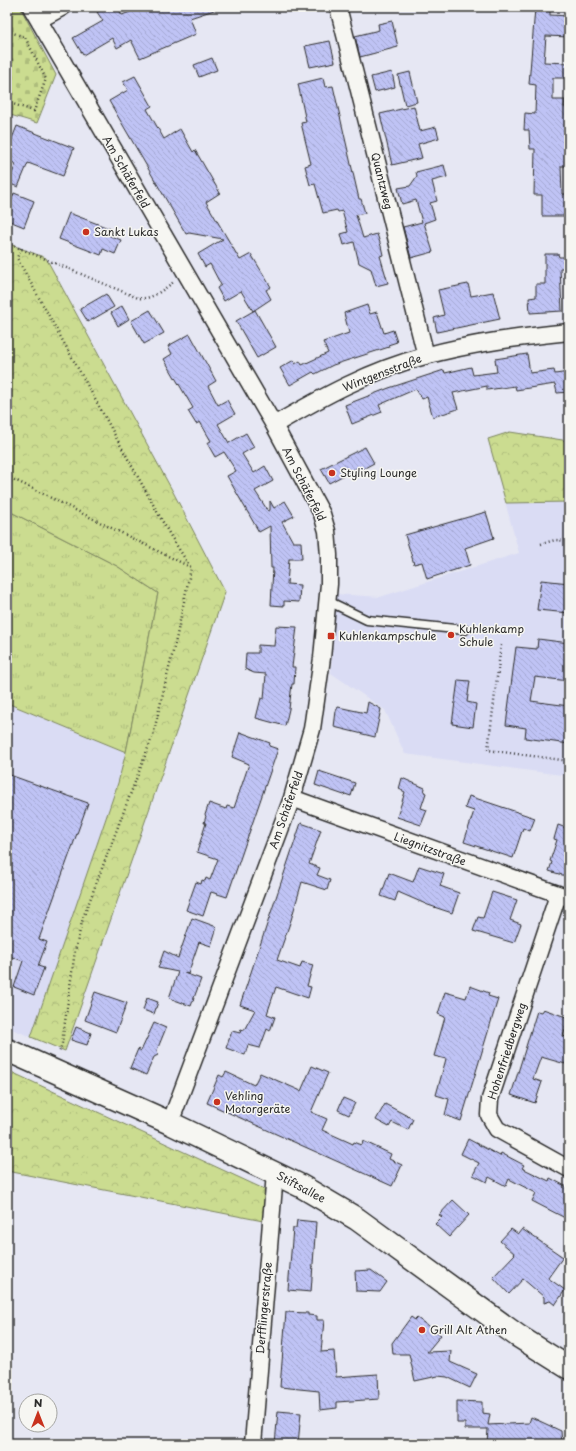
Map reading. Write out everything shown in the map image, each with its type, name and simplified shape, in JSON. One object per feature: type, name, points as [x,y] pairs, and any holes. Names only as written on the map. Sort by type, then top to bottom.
[{"type":"main road","name":"Stiftsallee","points":[[7,1050],[170,1123],[302,1186],[357,1219],[505,1327],[569,1368]]},
{"type":"street","points":[[35,14],[63,7]]},
{"type":"street","name":"Quantzweg","points":[[338,7],[426,356]]},
{"type":"street","name":"Am Schäferfeld","points":[[35,14],[274,425],[322,514],[327,531],[329,555],[328,601],[315,714],[292,798],[170,1123]]},
{"type":"street","name":"Wintgensstraße","points":[[274,425],[328,394],[376,372],[426,356],[515,338],[569,332]]},
{"type":"street","name":"Liegnitzstraße","points":[[292,798],[564,897]]},
{"type":"street","name":"Hohenfriedbergweg","points":[[564,897],[490,1099],[489,1115],[498,1129],[569,1169]]},
{"type":"street","name":"Derfflingerstraße","points":[[253,1444],[275,1173]]},
{"type":"lane","points":[[328,601],[368,620],[465,630]]},
{"type":"path","points":[[7,31],[25,36],[46,79],[34,111],[7,102]]},
{"type":"path","points":[[7,243],[138,298],[146,299],[152,297],[185,274]]},
{"type":"path","points":[[21,248],[17,258],[170,535],[191,568],[177,635],[153,735],[83,918],[75,951],[62,1043],[54,1070]]},
{"type":"path","points":[[7,476],[191,568]]},
{"type":"path","points":[[541,544],[555,540],[569,541]]},
{"type":"path","points":[[501,645],[488,750],[569,760]]},
{"type":"shaded area","name":"Kuhlenkamp Schule","points":[[510,432],[569,441],[569,776],[405,754],[385,710],[331,673],[336,594],[380,597],[519,553],[488,439]]},
{"type":"shaded area","points":[[7,703],[126,752],[118,783],[31,1037],[7,1027]]},
{"type":"green space","points":[[7,7],[20,7],[56,75],[37,123],[7,114]]},
{"type":"green space","points":[[7,243],[46,258],[172,490],[225,592],[65,1051],[31,1037],[118,783],[126,752],[158,593],[117,566],[7,510]]},
{"type":"green space","points":[[510,432],[569,441],[569,502],[506,503],[488,439]]},
{"type":"green space","points":[[7,510],[117,566],[158,593],[126,752],[7,703]]},
{"type":"green space","points":[[7,1070],[266,1190],[263,1221],[7,1171]]},
{"type":"building","points":[[106,7],[117,7],[122,15],[143,7],[217,7],[217,9],[190,18],[196,34],[140,58],[131,40],[117,48],[112,38],[83,55],[73,38],[103,21],[97,12]]},
{"type":"building","points":[[550,7],[550,15],[569,16],[569,37],[546,36],[544,62],[569,63],[569,78],[553,78],[553,100],[565,100],[564,107],[569,107],[569,166],[561,166],[562,194],[569,194],[569,216],[542,216],[542,195],[534,195],[535,149],[530,149],[529,130],[524,130],[525,113],[535,114],[536,85],[529,84],[535,8]]},
{"type":"building","points":[[392,21],[398,47],[360,57],[355,36],[379,30],[378,24]]},
{"type":"building","points":[[330,41],[335,62],[310,67],[305,46]]},
{"type":"building","points":[[212,58],[217,70],[199,77],[194,65]]},
{"type":"building","points":[[392,72],[395,87],[375,92],[371,77]]},
{"type":"building","points":[[410,72],[417,102],[405,105],[398,75]]},
{"type":"building","points":[[135,76],[152,106],[147,109],[164,139],[180,129],[193,152],[195,150],[220,193],[206,202],[240,260],[251,254],[271,287],[266,290],[271,299],[253,311],[241,291],[224,301],[217,288],[221,285],[210,264],[205,267],[198,254],[223,239],[189,233],[186,234],[109,101],[128,90],[123,82]]},
{"type":"building","points":[[323,78],[325,87],[333,86],[359,199],[361,199],[365,213],[356,215],[363,238],[377,234],[383,255],[380,256],[388,283],[376,286],[371,269],[359,263],[354,242],[344,245],[341,234],[348,232],[342,211],[338,212],[337,210],[323,213],[315,184],[310,185],[305,166],[311,164],[301,123],[306,122],[298,84]]},
{"type":"building","points":[[414,106],[420,131],[436,127],[439,138],[418,144],[422,158],[392,165],[380,114]]},
{"type":"building","points":[[17,126],[74,148],[63,176],[28,163],[18,187],[8,183],[16,164],[7,160],[7,151]]},
{"type":"building","points":[[444,165],[447,177],[432,181],[437,201],[430,203],[435,219],[424,223],[433,252],[411,258],[403,227],[422,222],[416,200],[402,204],[398,188],[410,186],[417,176],[416,172]]},
{"type":"building","points":[[14,193],[34,201],[24,227],[7,220],[7,211]]},
{"type":"building","name":"Sankt Lukas","points":[[69,213],[111,229],[108,235],[121,240],[115,254],[103,249],[101,255],[59,239]]},
{"type":"building","points":[[545,254],[558,254],[559,257],[566,257],[567,268],[560,268],[562,311],[530,313],[529,298],[536,297],[536,284],[545,284]]},
{"type":"building","points":[[468,284],[471,296],[493,292],[500,319],[437,332],[434,318],[444,315],[438,290]]},
{"type":"building","points":[[106,294],[114,307],[88,322],[80,309]]},
{"type":"building","points":[[367,305],[370,314],[377,312],[384,333],[393,330],[397,342],[388,345],[389,347],[333,365],[315,374],[313,372],[290,385],[280,368],[294,360],[295,364],[300,361],[302,365],[328,353],[323,342],[349,333],[344,313]]},
{"type":"building","points":[[122,306],[129,319],[118,326],[111,313]]},
{"type":"building","points":[[150,310],[164,333],[144,344],[131,321]]},
{"type":"building","points":[[255,310],[276,347],[257,358],[236,321]]},
{"type":"building","points":[[190,334],[216,381],[208,386],[218,405],[227,400],[235,414],[218,424],[229,443],[246,433],[254,447],[242,454],[254,473],[265,466],[273,481],[255,491],[268,511],[270,510],[270,501],[274,508],[285,501],[294,516],[282,522],[293,542],[301,542],[302,559],[289,559],[287,584],[300,585],[299,602],[284,601],[284,606],[271,605],[273,568],[271,568],[270,526],[259,532],[227,476],[236,471],[224,452],[215,457],[207,443],[211,441],[200,422],[196,424],[188,411],[193,408],[164,359],[172,354],[168,346]]},
{"type":"building","points":[[527,354],[530,373],[554,370],[555,374],[569,372],[569,392],[557,393],[555,384],[516,390],[515,386],[487,390],[487,386],[453,393],[458,409],[433,417],[427,397],[422,399],[416,389],[379,405],[382,412],[352,424],[345,405],[389,388],[444,370],[445,373],[471,367],[473,375],[497,372],[495,359]]},
{"type":"building","points":[[365,447],[374,463],[359,471],[357,468],[329,483],[321,469]]},
{"type":"building","points":[[486,512],[494,538],[465,548],[470,565],[427,579],[422,562],[414,564],[405,535]]},
{"type":"building","points":[[541,580],[569,583],[569,613],[537,610]]},
{"type":"building","points":[[276,626],[297,627],[292,667],[295,667],[294,684],[292,684],[285,726],[256,718],[261,698],[264,699],[266,674],[254,673],[245,669],[246,653],[258,653],[258,645],[274,646]]},
{"type":"building","points":[[538,639],[569,643],[569,681],[535,677],[531,701],[569,706],[569,744],[525,738],[526,728],[506,725],[516,647],[537,649]]},
{"type":"building","points":[[458,680],[470,681],[467,702],[476,704],[473,727],[452,724]]},
{"type":"building","points":[[368,702],[381,709],[375,737],[334,727],[338,707],[366,713]]},
{"type":"building","points":[[240,732],[270,743],[269,746],[278,749],[227,897],[211,892],[203,916],[186,910],[196,882],[201,884],[202,880],[205,881],[206,878],[210,880],[218,859],[197,852],[206,823],[204,823],[205,815],[209,803],[226,809],[227,806],[234,808],[249,764],[232,757]]},
{"type":"building","points":[[319,771],[355,783],[351,796],[315,785]]},
{"type":"building","points":[[7,774],[88,803],[39,939],[47,942],[38,966],[44,968],[34,995],[14,987],[23,961],[7,955]]},
{"type":"building","points":[[402,778],[425,788],[424,792],[426,793],[421,808],[427,810],[421,825],[397,817],[405,792],[399,789]]},
{"type":"building","points":[[469,796],[535,818],[530,831],[523,828],[513,858],[464,842],[474,811],[465,808]]},
{"type":"building","points":[[301,823],[321,830],[309,864],[320,868],[317,875],[330,880],[327,890],[302,882],[277,960],[300,968],[302,962],[313,965],[307,986],[311,987],[308,998],[276,987],[267,1014],[275,1017],[270,1031],[267,1029],[260,1048],[248,1045],[245,1055],[226,1048],[232,1031],[240,1033],[241,1029],[244,1030],[255,1010],[240,1005]]},
{"type":"building","points":[[558,825],[569,829],[569,877],[549,871],[552,862],[550,861],[557,840],[554,839]]},
{"type":"building","points":[[419,866],[444,874],[440,886],[459,893],[452,913],[428,905],[398,892],[395,901],[381,896],[389,873],[413,882]]},
{"type":"building","points":[[492,892],[517,900],[510,920],[521,924],[514,943],[473,931],[478,917],[483,918]]},
{"type":"building","points":[[192,918],[217,927],[211,946],[199,942],[188,974],[184,973],[201,979],[191,1006],[169,998],[178,972],[158,968],[164,951],[178,958]]},
{"type":"building","points":[[470,986],[489,993],[488,996],[498,999],[461,1121],[445,1115],[449,1099],[436,1095],[446,1059],[434,1056],[445,1017],[438,1014],[445,992],[466,998]]},
{"type":"building","points":[[95,992],[127,1003],[116,1032],[85,1020]]},
{"type":"building","points":[[147,998],[158,1002],[154,1014],[143,1010]]},
{"type":"building","points":[[543,1009],[569,1018],[563,1036],[569,1038],[569,1065],[541,1057],[533,1079],[542,1082],[535,1103],[511,1095],[537,1011],[541,1012]]},
{"type":"building","points":[[154,1023],[166,1028],[157,1050],[158,1055],[154,1057],[146,1075],[130,1068],[138,1049],[141,1051]]},
{"type":"building","points":[[76,1027],[91,1033],[87,1045],[71,1040]]},
{"type":"building","points":[[312,1066],[328,1073],[311,1112],[327,1119],[322,1130],[353,1144],[354,1142],[362,1145],[363,1141],[391,1154],[389,1159],[402,1165],[392,1186],[207,1103],[219,1075],[223,1077],[226,1072],[254,1085],[260,1073],[301,1091]]},
{"type":"building","points":[[343,1098],[355,1103],[349,1115],[338,1110]]},
{"type":"building","points":[[385,1104],[413,1119],[408,1130],[392,1122],[389,1127],[376,1120]]},
{"type":"building","points":[[468,1139],[500,1156],[501,1153],[524,1165],[522,1168],[549,1181],[550,1178],[569,1188],[569,1220],[532,1201],[536,1193],[509,1179],[506,1186],[489,1177],[487,1182],[473,1175],[479,1163],[461,1154]]},
{"type":"building","points":[[453,1200],[469,1215],[449,1237],[435,1224],[442,1217],[439,1215]]},
{"type":"building","points":[[297,1220],[316,1222],[311,1292],[288,1290],[293,1228],[296,1228]]},
{"type":"building","points":[[511,1229],[518,1234],[522,1229],[563,1257],[548,1278],[565,1290],[555,1305],[550,1301],[544,1303],[544,1297],[523,1279],[509,1294],[493,1277],[515,1254],[500,1241]]},
{"type":"building","points":[[371,1270],[387,1282],[380,1292],[356,1291],[355,1271]]},
{"type":"building","points":[[286,1312],[308,1313],[308,1315],[317,1316],[317,1320],[324,1320],[321,1352],[334,1351],[336,1377],[378,1374],[379,1399],[337,1402],[337,1408],[320,1410],[319,1391],[280,1387]]},
{"type":"building","points":[[411,1317],[415,1320],[417,1318],[441,1335],[427,1352],[451,1351],[450,1362],[477,1374],[470,1388],[447,1377],[438,1376],[415,1381],[409,1354],[393,1354],[392,1343]]},
{"type":"building","points":[[457,1401],[482,1402],[482,1413],[490,1414],[488,1425],[529,1423],[531,1417],[561,1431],[562,1444],[487,1444],[488,1429],[465,1429],[465,1423],[457,1423]]},
{"type":"building","points":[[278,1411],[301,1413],[298,1444],[275,1444]]},
{"type":"place","name":"Sankt Lukas","points":[[86,232]]},
{"type":"place","name":"Styling Lounge","points":[[332,473]]},
{"type":"place","name":"Kuhlenkamp Schule","points":[[451,635]]},
{"type":"place","name":"Kuhlenkampschule","points":[[331,636]]},
{"type":"place","name":"Vehling Motorgeräte","points":[[217,1102]]},
{"type":"place","name":"Grill Alt Athen","points":[[422,1330]]}]
